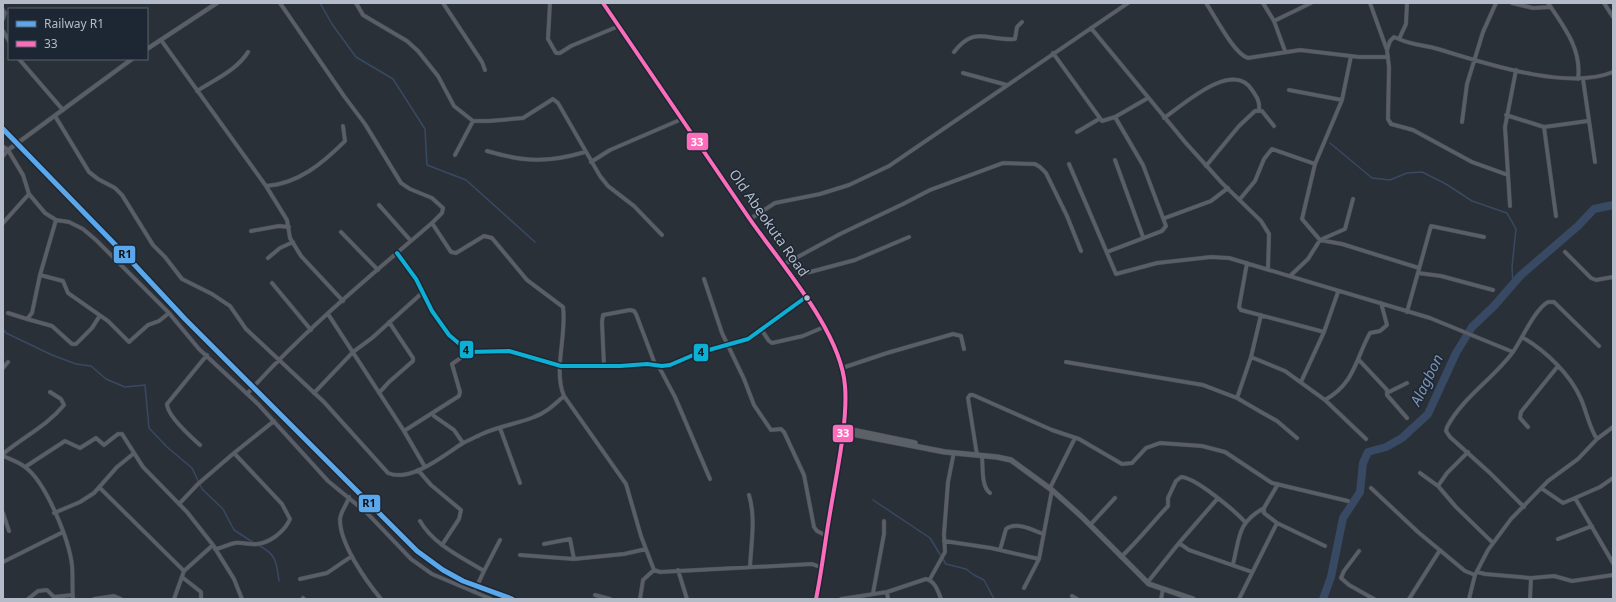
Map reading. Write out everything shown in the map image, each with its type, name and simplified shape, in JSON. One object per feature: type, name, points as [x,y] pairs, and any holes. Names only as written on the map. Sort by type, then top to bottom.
[{"type":"highway","name":"Old Abeokuta Road","points":[[603,3],[783,266],[806,297],[835,347],[842,368],[845,386],[842,430],[823,568],[816,599]]},
{"type":"main road","points":[[842,430],[905,442],[945,452],[1012,460],[1051,489],[1090,525],[1147,583],[1163,590],[1193,599]]},
{"type":"street","points":[[247,394],[280,360],[343,300],[432,223],[442,213],[443,208],[432,198],[410,190],[400,183],[393,174],[365,124],[280,3]]},
{"type":"street","points":[[356,3],[363,15],[407,41],[438,76],[454,106],[474,121],[522,118],[553,99],[558,103],[591,162],[608,186],[634,206],[662,235]]},
{"type":"street","points":[[443,3],[482,62],[485,70]]},
{"type":"street","points":[[550,3],[548,39],[556,53],[560,53],[571,46],[619,26]]},
{"type":"street","points":[[750,218],[774,203],[820,194],[849,185],[889,166],[1128,3]]},
{"type":"street","points":[[1206,3],[1231,41],[1244,56],[1248,58],[1285,51],[1308,50],[1351,56],[1388,56]]},
{"type":"street","points":[[1263,3],[1274,20],[1285,51]]},
{"type":"street","points":[[1274,20],[1311,3]]},
{"type":"street","points":[[1370,3],[1388,50]]},
{"type":"street","points":[[1399,39],[1406,24],[1407,3]]},
{"type":"street","points":[[1462,122],[1467,84],[1485,26],[1496,3]]},
{"type":"street","points":[[1512,3],[1533,8],[1551,7]]},
{"type":"street","points":[[1548,3],[1577,53],[1579,68],[1578,79]]},
{"type":"street","points":[[1604,3],[1613,16]]},
{"type":"street","points":[[148,48],[214,4]]},
{"type":"street","points":[[3,10],[5,13],[3,18]]},
{"type":"street","points":[[954,52],[963,41],[975,36],[1015,39],[1017,27],[1022,22]]},
{"type":"street","points":[[1091,28],[1164,118],[1206,166],[1256,214],[1269,234],[1268,269]]},
{"type":"street","points":[[1508,175],[1472,162],[1413,130],[1391,124],[1388,119],[1388,50],[1390,40],[1394,37],[1475,60],[1560,79],[1583,79],[1604,76],[1613,72]]},
{"type":"street","points":[[161,40],[266,186],[287,220],[289,233],[301,256],[343,300]]},
{"type":"street","points":[[197,91],[237,64],[248,52]]},
{"type":"street","points":[[1053,53],[1099,119],[1105,121],[1114,118],[1148,98]]},
{"type":"street","points":[[1351,56],[1342,100],[1315,164],[1302,218],[1320,240],[1342,244],[1419,268]]},
{"type":"street","points":[[20,60],[63,110]]},
{"type":"street","points":[[3,156],[8,150],[131,60]]},
{"type":"street","points":[[1510,206],[1505,127],[1506,115],[1516,70]]},
{"type":"street","points":[[963,73],[1007,85]]},
{"type":"street","points":[[1583,79],[1595,162]]},
{"type":"street","points":[[1164,118],[1213,84],[1232,80],[1249,86],[1258,100],[1259,110]]},
{"type":"street","points":[[1289,90],[1342,100]]},
{"type":"street","points":[[1259,110],[1262,111],[1274,126]]},
{"type":"street","points":[[1206,166],[1247,117],[1259,110]]},
{"type":"street","points":[[1506,115],[1544,127],[1588,121]]},
{"type":"street","points":[[55,116],[89,172],[98,179],[115,188],[122,195],[150,242],[165,257],[182,279],[212,294],[230,306],[246,329],[314,394],[388,473],[399,475],[425,467],[445,457],[463,443],[500,428],[534,418],[545,412],[564,396]]},
{"type":"street","points":[[1107,252],[1165,228],[1165,218],[1143,165],[1114,118]]},
{"type":"street","points":[[591,162],[610,150],[683,119]]},
{"type":"street","points":[[1077,132],[1099,119]]},
{"type":"street","points":[[455,155],[474,121]]},
{"type":"street","points":[[266,186],[281,184],[317,167],[344,141],[343,126]]},
{"type":"street","points":[[1544,127],[1556,216]]},
{"type":"street","points":[[3,147],[8,150],[23,175],[29,194],[45,213],[56,220],[69,222],[83,229],[169,312],[207,355],[274,421],[304,456],[328,480],[384,529],[411,559],[432,574],[491,599]]},
{"type":"street","points":[[1240,199],[1255,181],[1264,159],[1272,149],[1315,164]]},
{"type":"street","points":[[487,151],[502,156],[538,161],[565,158],[585,152]]},
{"type":"street","points":[[1115,160],[1144,237]]},
{"type":"street","points":[[783,266],[846,231],[930,190],[1003,163],[1035,164],[1040,166],[1046,172],[1067,216],[1081,251]]},
{"type":"street","points":[[1069,164],[1116,274],[1130,269],[1157,263],[1211,257],[1229,258],[1338,292],[1430,318],[1465,331],[1512,352]]},
{"type":"street","points":[[1165,218],[1211,201],[1228,188]]},
{"type":"street","points":[[3,223],[29,194]]},
{"type":"street","points":[[1290,276],[1308,259],[1320,240],[1345,229],[1353,199]]},
{"type":"street","points":[[379,205],[411,241]]},
{"type":"street","points":[[27,319],[32,313],[40,275],[56,220]]},
{"type":"street","points":[[432,223],[451,252],[456,252],[484,236],[492,238],[527,280],[564,307],[565,320],[561,339],[561,388],[564,396],[626,484],[654,570]]},
{"type":"street","points":[[251,231],[279,226],[289,227]]},
{"type":"street","points":[[1407,312],[1432,226],[1484,237]]},
{"type":"street","points":[[341,232],[378,270]]},
{"type":"street","points":[[792,260],[802,272],[810,272],[856,260],[909,237]]},
{"type":"street","points":[[268,258],[280,248],[293,242]]},
{"type":"street","points":[[1565,252],[1591,278],[1596,280],[1613,277]]},
{"type":"street","points":[[397,253],[416,279],[432,311],[449,335],[469,352]]},
{"type":"street","points":[[1247,263],[1239,307],[1248,313],[1261,315],[1324,332]]},
{"type":"street","points":[[1418,273],[1441,276],[1493,290]]},
{"type":"street","points":[[40,275],[63,281],[68,293],[99,317],[108,321],[129,342],[148,325],[159,321],[169,312]]},
{"type":"street","points":[[704,280],[722,333],[729,345],[756,411],[770,430],[781,429],[792,447],[806,480],[814,527],[817,531],[827,536]]},
{"type":"street","points":[[272,283],[311,330]]},
{"type":"street","points":[[1301,382],[1324,332],[1338,292]]},
{"type":"street","points":[[314,394],[353,352],[422,293]]},
{"type":"street","points":[[404,431],[460,394],[452,364],[469,352],[509,351],[561,366],[670,365],[698,354],[748,339],[806,297]]},
{"type":"street","points":[[1524,506],[1468,452],[1450,437],[1446,431],[1447,426],[1469,398],[1512,352],[1545,304],[1554,302],[1599,346]]},
{"type":"street","points":[[1325,400],[1345,383],[1353,372],[1370,333],[1380,331],[1386,325],[1381,303]]},
{"type":"street","points":[[604,366],[602,322],[604,315],[630,310],[634,311],[656,365],[675,397],[710,479]]},
{"type":"street","points":[[8,313],[52,326],[72,344],[76,344],[92,328],[99,317]]},
{"type":"street","points":[[328,314],[404,431],[425,467]]},
{"type":"street","points":[[1237,398],[1252,357],[1261,315]]},
{"type":"street","points":[[379,393],[413,361],[413,358],[389,322]]},
{"type":"street","points":[[761,329],[772,343],[803,336],[824,326]]},
{"type":"street","points":[[842,368],[886,353],[953,334],[961,336],[964,349]]},
{"type":"street","points":[[1522,337],[1532,343],[1558,366],[1575,386],[1597,439]]},
{"type":"street","points":[[200,445],[174,417],[167,408],[167,404],[207,355]]},
{"type":"street","points":[[1252,357],[1285,371],[1301,382],[1325,400],[1366,439]]},
{"type":"street","points":[[1359,360],[1388,392],[1387,395],[1407,418]]},
{"type":"street","points":[[3,368],[8,362]]},
{"type":"street","points":[[1066,362],[1203,385],[1237,398],[1277,421],[1297,438]]},
{"type":"street","points":[[1528,427],[1520,418],[1521,412],[1558,366]]},
{"type":"street","points":[[1388,392],[1407,383]]},
{"type":"street","points":[[28,599],[38,591],[47,590],[54,597],[72,597],[72,565],[63,532],[45,492],[25,467],[3,455],[26,436],[36,430],[64,405],[61,399],[50,392]]},
{"type":"street","points":[[990,493],[984,484],[968,398],[973,394],[1052,430],[1075,438],[1099,449],[1122,464],[1132,463],[1146,448],[1160,443],[1183,444],[1218,449],[1247,465],[1272,483],[1348,501]]},
{"type":"street","points":[[434,416],[454,430],[463,443]]},
{"type":"street","points":[[179,504],[202,480],[274,421]]},
{"type":"street","points":[[1469,599],[1476,574],[1493,543],[1511,519],[1541,488],[1578,459],[1597,439],[1613,427]]},
{"type":"street","points":[[500,428],[520,483]]},
{"type":"street","points":[[25,467],[66,441],[80,448],[96,438],[104,445],[121,434],[124,436],[133,454],[143,467],[179,504],[214,547],[234,579],[242,599]]},
{"type":"street","points":[[1024,588],[1039,559],[1051,489],[1075,438]]},
{"type":"street","points":[[930,580],[942,559],[944,552],[948,482],[953,452]]},
{"type":"street","points":[[1438,486],[1447,473],[1468,452]]},
{"type":"street","points":[[174,599],[184,571],[214,547],[224,548],[236,543],[265,543],[281,532],[290,519],[282,504],[234,453]]},
{"type":"street","points":[[54,513],[80,502],[94,492],[133,454]]},
{"type":"street","points":[[418,470],[431,485],[461,510],[459,519],[442,545]]},
{"type":"street","points":[[1420,473],[1438,486],[1456,508],[1493,543]]},
{"type":"street","points":[[1121,557],[1137,542],[1168,506],[1168,498],[1176,481],[1181,477],[1187,477],[1218,498],[1245,522]]},
{"type":"street","points":[[1541,488],[1563,503],[1600,487],[1613,478]]},
{"type":"street","points":[[1233,564],[1239,543],[1239,534],[1245,522],[1264,508],[1278,484]]},
{"type":"street","points":[[99,487],[184,571]]},
{"type":"street","points":[[1371,488],[1418,532],[1465,571],[1476,574],[1531,578],[1554,576],[1572,581],[1613,575]]},
{"type":"street","points":[[749,495],[752,503],[753,526],[750,567]]},
{"type":"street","points":[[349,497],[340,520],[344,538],[352,556],[381,599]]},
{"type":"street","points":[[1090,525],[1115,498]]},
{"type":"street","points":[[1147,583],[1218,498]]},
{"type":"street","points":[[1575,498],[1613,563]]},
{"type":"street","points":[[1264,508],[1264,512],[1277,523],[1325,546]]},
{"type":"street","points":[[3,512],[9,531]]},
{"type":"street","points":[[420,521],[426,531],[442,545],[484,571]]},
{"type":"street","points":[[873,594],[884,534],[884,521]]},
{"type":"street","points":[[1239,599],[1277,523]]},
{"type":"street","points":[[1558,539],[1592,526]]},
{"type":"street","points":[[1000,550],[1006,529],[1008,527],[1023,527],[1043,534]]},
{"type":"street","points":[[3,562],[63,532]]},
{"type":"street","points":[[544,544],[570,539],[574,559]]},
{"type":"street","points":[[474,592],[500,540]]},
{"type":"street","points":[[944,541],[1000,550],[1039,559]]},
{"type":"street","points":[[1179,543],[1189,550],[1233,564],[1252,572]]},
{"type":"street","points":[[520,555],[574,559],[624,554],[646,549]]},
{"type":"street","points":[[1409,599],[1440,550]]},
{"type":"street","points":[[1359,551],[1344,571],[1341,578],[1349,585],[1374,599]]},
{"type":"street","points":[[300,579],[328,573],[352,556]]},
{"type":"street","points":[[654,570],[660,572],[812,564],[823,568]]},
{"type":"street","points":[[640,599],[643,580],[654,570]]},
{"type":"street","points":[[678,570],[687,599]]},
{"type":"street","points":[[182,577],[201,592],[200,599]]},
{"type":"street","points":[[1530,599],[1531,578]]},
{"type":"street","points":[[841,599],[887,592],[926,579],[930,580],[935,585],[941,599]]},
{"type":"street","points":[[1161,599],[1163,590]]},
{"type":"street","points":[[887,592],[888,599]]},
{"type":"street","points":[[596,595],[610,599]]},
{"type":"street","points":[[94,599],[114,596],[121,599]]},
{"type":"street","points":[[1072,596],[1077,599]]},
{"type":"waterway","points":[[320,3],[332,24],[356,57],[393,79],[425,129],[427,165],[466,180],[535,242]]},
{"type":"waterway","points":[[1330,143],[1372,178],[1390,180],[1407,173],[1422,172],[1446,184],[1472,201],[1507,213],[1516,229],[1512,267],[1513,285]]},
{"type":"waterway","name":"Alagbon","points":[[1323,599],[1331,577],[1343,518],[1360,492],[1363,463],[1368,452],[1386,447],[1402,438],[1428,414],[1456,353],[1472,327],[1494,306],[1521,275],[1578,226],[1594,209],[1613,205]]},
{"type":"waterway","points":[[3,329],[6,333],[52,355],[76,364],[91,366],[106,379],[125,387],[145,385],[149,428],[167,447],[192,468],[202,489],[223,509],[234,530],[254,543]]},
{"type":"waterway","points":[[873,500],[930,538],[946,564],[966,569],[984,580],[994,599]]},
{"type":"waterway","points":[[258,545],[269,552],[274,559],[279,581]]},
{"type":"rail line","name":"R1","points":[[3,129],[185,319],[417,551],[443,570],[463,581],[512,599]]},
{"type":"transit line","name":"33","points":[[603,3],[749,218],[807,298],[833,343],[841,365],[845,386],[845,416],[816,599]]},
{"type":"transit line","name":"4","points":[[397,253],[416,279],[432,311],[449,335],[469,352],[509,351],[561,366],[620,366],[647,364],[662,366],[670,365],[698,353],[748,339],[806,297]]}]
